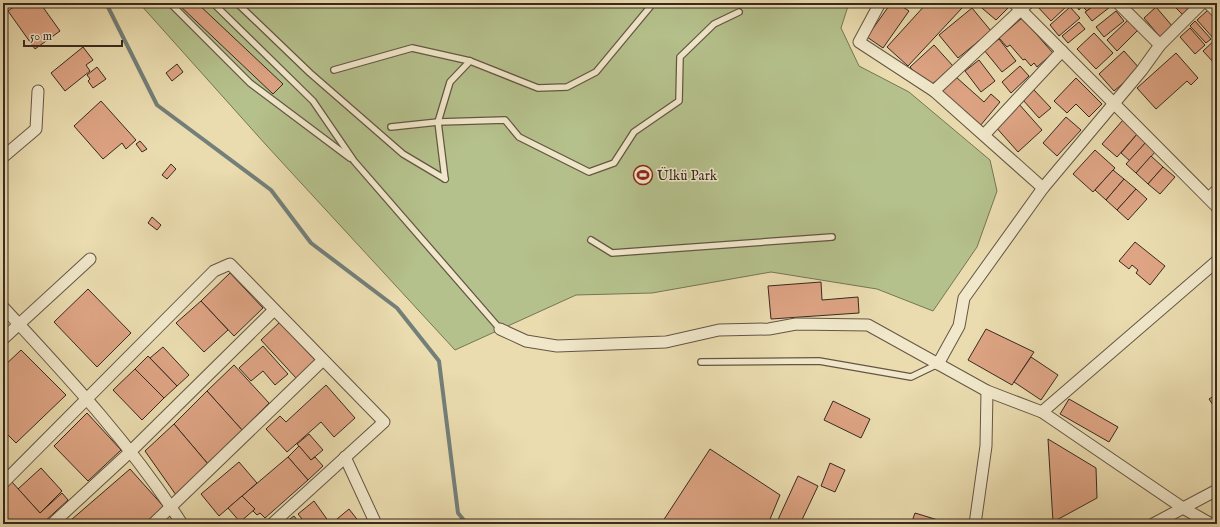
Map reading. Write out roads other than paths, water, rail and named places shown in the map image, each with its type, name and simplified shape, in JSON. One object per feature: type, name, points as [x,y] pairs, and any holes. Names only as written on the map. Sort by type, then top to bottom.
[{"type":"street","points":[[880,3],[859,42],[934,91],[1042,188]]},
{"type":"street","points":[[1118,3],[1160,45]]},
{"type":"street","points":[[938,364],[959,326],[964,298],[1042,188],[1142,70],[1160,45],[1202,3]]},
{"type":"street","points":[[1208,3],[1217,12]]},
{"type":"street","points":[[934,91],[1021,5],[1062,51],[1217,207]]},
{"type":"street","points":[[984,135],[1062,51]]},
{"type":"street","points":[[3,157],[36,129],[38,91]]},
{"type":"street","points":[[1209,198],[1217,190]]},
{"type":"street","points":[[3,339],[90,259]]},
{"type":"street","points":[[1042,412],[1217,261]]},
{"type":"street","points":[[3,483],[214,271],[230,264],[384,422],[272,524]]},
{"type":"street","points":[[3,307],[87,398],[130,452],[182,524]]},
{"type":"street","points":[[52,524],[130,452],[274,310]]},
{"type":"street","points":[[500,329],[526,341],[558,346],[666,342],[718,330],[769,329],[796,324],[868,325],[986,391],[1042,412],[1184,508],[1212,524]]},
{"type":"street","points":[[153,524],[323,360]]},
{"type":"street","points":[[975,524],[986,446],[986,391]]},
{"type":"street","points":[[345,457],[376,524]]},
{"type":"street","points":[[1153,524],[1217,490]]},
{"type":"lane","points":[[170,3],[250,83],[354,161]]},
{"type":"lane","points":[[214,3],[313,100],[354,161],[500,329]]},
{"type":"lane","points":[[237,3],[310,73],[402,154],[445,179],[438,122],[450,82],[470,61]]},
{"type":"lane","points":[[334,70],[412,48],[470,61],[538,88],[567,87],[596,72],[650,6],[650,3]]},
{"type":"lane","points":[[391,127],[438,122],[505,120],[519,137],[589,172],[614,163],[634,132],[679,101],[680,58],[714,24],[738,12]]},
{"type":"lane","points":[[592,240],[612,253],[832,237]]},
{"type":"lane","points":[[701,362],[819,361],[911,377],[938,364]]},
{"type":"waterway","points":[[106,3],[157,105],[271,190],[311,243],[397,308],[439,361],[458,513],[467,524]]},
{"type":"place","name":"Ülkü Park","points":[[643,175]]}]
